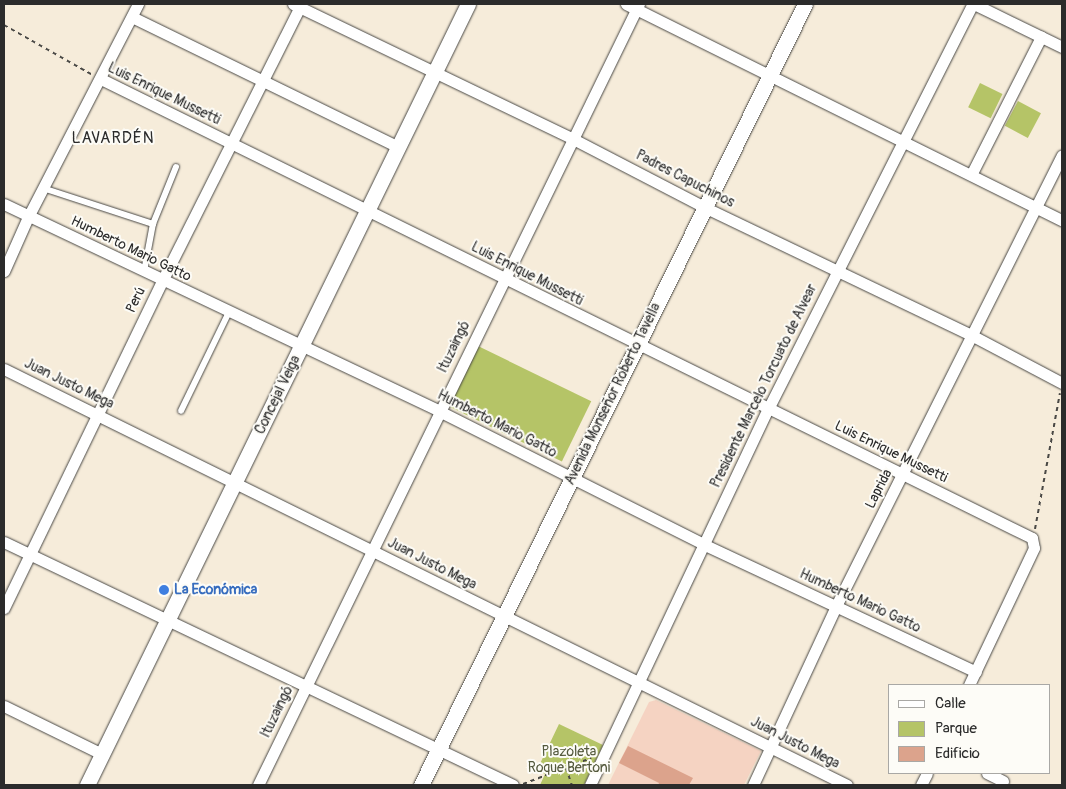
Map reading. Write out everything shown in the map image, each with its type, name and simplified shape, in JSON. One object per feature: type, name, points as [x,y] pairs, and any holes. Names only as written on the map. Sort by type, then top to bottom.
[{"type":"street","points":[[4,272],[28,216],[101,79],[138,4]]},
{"type":"street","name":"Concejal Veiga","points":[[87,785],[468,4]]},
{"type":"street","name":"Avenida Monseñor Roberto Tavella","points":[[421,785],[805,4]]},
{"type":"street","points":[[974,4],[1062,47]]},
{"type":"street","name":"Presidente Marcelo Torcuato de Alvear","points":[[590,785],[768,409],[837,270],[974,4]]},
{"type":"street","name":"Padres Capuchinos","points":[[297,5],[573,138],[704,207],[971,335],[1062,383]]},
{"type":"street","name":"Perú","points":[[4,608],[162,281],[264,81],[297,5]]},
{"type":"street","points":[[634,5],[1062,220]]},
{"type":"street","name":"Ituzaingó","points":[[258,785],[573,138],[634,5]]},
{"type":"street","points":[[132,17],[399,147]]},
{"type":"street","points":[[972,174],[1041,37]]},
{"type":"street","name":"Luis Enrique Mussetti","points":[[101,79],[637,345],[1032,538],[1034,548],[976,672]]},
{"type":"street","name":"Laprida","points":[[753,785],[836,606],[904,475],[971,335],[1062,155]]},
{"type":"street","name":"Humberto Mario Gatto","points":[[4,204],[162,281],[439,411],[705,545],[976,672]]},
{"type":"street","name":"Juan Justo Mega","points":[[4,369],[847,785]]},
{"type":"street","points":[[4,542],[305,689],[440,749],[513,785]]},
{"type":"street","points":[[970,684],[976,672]]},
{"type":"street","points":[[4,706],[102,754]]},
{"type":"street","points":[[989,774],[1002,781]]},
{"type":"lane","points":[[144,272],[153,224],[176,167]]},
{"type":"lane","points":[[43,188],[153,224]]},
{"type":"lane","points":[[181,411],[229,312]]},
{"type":"path","name":"Luis Enrique Mussetti","points":[[4,25],[101,79]]},
{"type":"path","points":[[1034,533],[1062,383]]},
{"type":"path","points":[[521,785],[605,753]]},
{"type":"path","points":[[566,768],[572,785]]},
{"type":"shaded area","points":[[656,700],[761,751],[744,785],[608,785],[649,702]]},
{"type":"green space","points":[[980,83],[1002,94],[991,118],[968,107]]},
{"type":"green space","points":[[1018,101],[1041,113],[1028,138],[1005,126]]},
{"type":"green space","points":[[478,346],[591,401],[562,461],[449,406]]},
{"type":"green space","name":"Plazoleta Roque Bertoni","points":[[559,724],[603,745],[584,785],[540,785],[545,774],[537,770]]},
{"type":"building","points":[[628,746],[693,778],[689,785],[658,785],[659,783],[619,763]]},
{"type":"place","name":"La Económica","points":[[164,590]]},
{"type":"district","name":"LAVARDÉN","points":[[113,138]]}]
